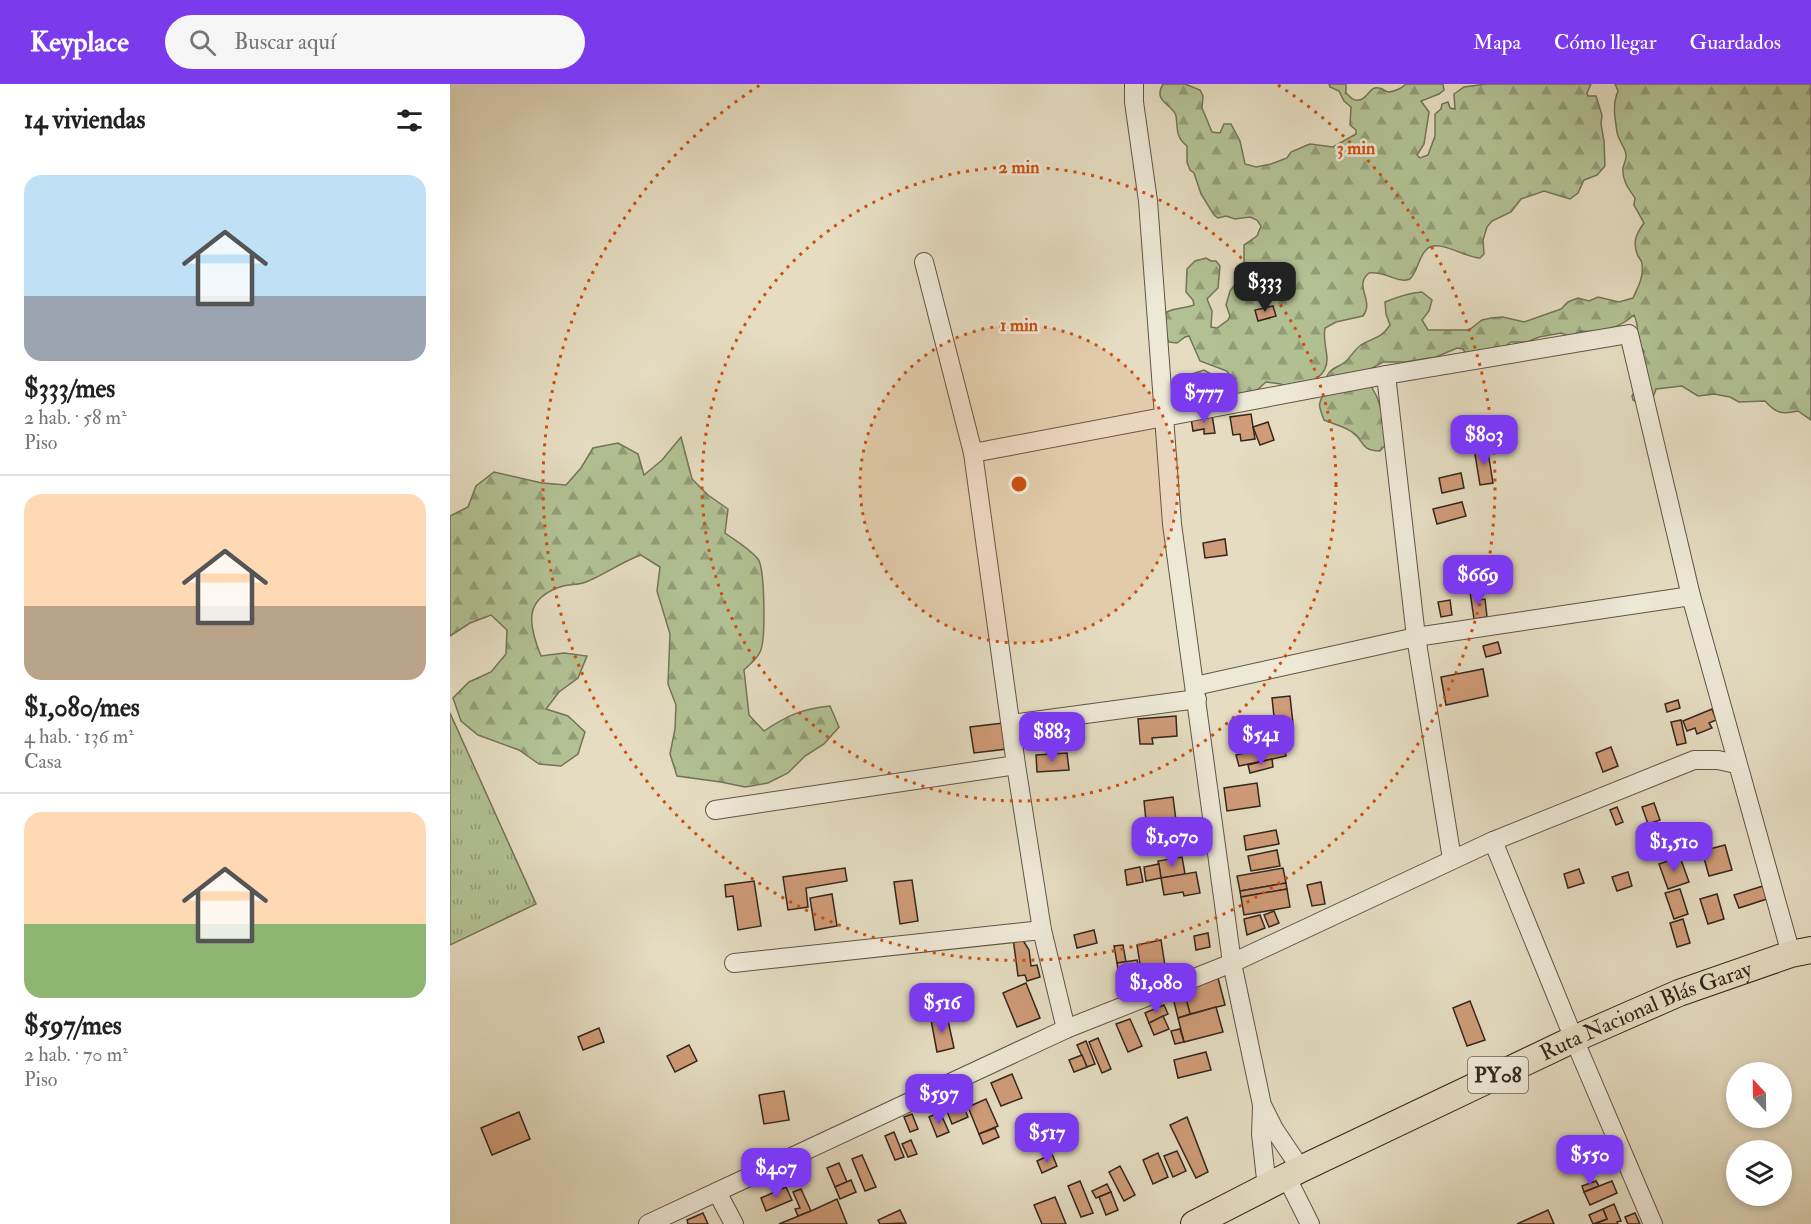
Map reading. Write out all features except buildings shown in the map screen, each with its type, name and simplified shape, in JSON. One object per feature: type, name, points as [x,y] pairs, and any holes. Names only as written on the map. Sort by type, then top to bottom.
[{"type":"highway","name":"Ruta Nacional Blás Garay","points":[[1194,1224],[1574,1039],[1679,993],[1801,952]]},
{"type":"street","points":[[1134,84],[1134,102],[1149,212],[1172,524],[1232,963],[1263,1105],[1274,1129],[1285,1179]]},
{"type":"street","points":[[924,262],[973,453],[1016,765],[1042,930],[1066,1029]]},
{"type":"street","points":[[973,453],[1386,375],[1629,333],[1691,596],[1736,764],[1801,952]]},
{"type":"street","points":[[1386,375],[1416,637],[1452,859]]},
{"type":"street","points":[[1011,724],[1196,693],[1416,637],[1691,596]]},
{"type":"street","points":[[648,1224],[1066,1029],[1232,963],[1493,841],[1694,760],[1718,760],[1736,764]]},
{"type":"street","points":[[715,810],[1016,765]]},
{"type":"street","points":[[1493,841],[1653,1224]]},
{"type":"street","points":[[734,963],[1042,930]]},
{"type":"street","points":[[1263,1105],[1260,1134],[1310,1224]]},
{"type":"street","points":[[717,1192],[734,1224]]},
{"type":"green space","points":[[1163,84],[1185,84],[1200,90],[1203,96],[1202,108],[1212,132],[1220,133],[1224,124],[1231,124],[1240,141],[1245,164],[1256,167],[1287,158],[1291,152],[1310,144],[1333,147],[1356,134],[1356,130],[1350,125],[1351,107],[1344,101],[1339,91],[1330,87],[1329,84],[1346,84],[1346,93],[1357,100],[1362,99],[1376,88],[1382,88],[1388,92],[1398,90],[1406,84],[1443,84],[1444,90],[1439,94],[1421,101],[1429,112],[1424,144],[1417,155],[1420,158],[1428,155],[1435,136],[1435,114],[1441,109],[1442,104],[1448,102],[1450,108],[1455,109],[1454,94],[1464,87],[1486,84],[1591,84],[1588,96],[1596,96],[1602,115],[1605,166],[1597,175],[1584,180],[1578,193],[1570,199],[1544,191],[1521,199],[1511,212],[1492,221],[1487,227],[1483,240],[1484,254],[1480,258],[1437,246],[1423,253],[1410,279],[1401,280],[1369,273],[1363,283],[1367,305],[1363,316],[1336,322],[1325,328],[1326,365],[1320,376],[1314,380],[1287,389],[1281,384],[1266,382],[1257,390],[1173,411],[1167,397],[1189,375],[1204,370],[1227,383],[1232,379],[1227,371],[1200,361],[1189,336],[1177,343],[1169,342],[1165,333],[1165,313],[1194,305],[1186,292],[1187,269],[1195,261],[1206,258],[1216,261],[1220,266],[1218,288],[1207,299],[1212,311],[1211,327],[1217,328],[1228,320],[1230,316],[1226,305],[1230,291],[1238,280],[1244,264],[1244,245],[1257,236],[1261,226],[1257,220],[1250,217],[1235,219],[1226,216],[1218,218],[1214,215],[1201,194],[1194,173],[1190,170],[1187,162],[1187,146],[1179,136],[1176,116],[1160,95]]},
{"type":"green space","points":[[1615,84],[1811,84],[1811,420],[1798,411],[1779,412],[1765,401],[1739,402],[1730,397],[1714,394],[1698,396],[1682,386],[1656,389],[1651,403],[1640,404],[1633,400],[1632,396],[1639,380],[1644,351],[1638,343],[1634,315],[1615,327],[1602,331],[1580,331],[1572,337],[1561,333],[1527,342],[1511,342],[1500,350],[1466,354],[1463,349],[1457,348],[1436,357],[1405,362],[1383,362],[1372,368],[1366,377],[1377,397],[1384,418],[1387,443],[1380,451],[1368,449],[1349,430],[1324,420],[1320,404],[1326,388],[1327,376],[1361,345],[1387,330],[1390,325],[1385,302],[1389,300],[1422,292],[1432,300],[1429,311],[1422,320],[1428,330],[1469,330],[1482,320],[1491,318],[1503,317],[1524,322],[1561,309],[1568,302],[1578,298],[1589,301],[1598,297],[1619,302],[1633,298],[1642,273],[1642,262],[1636,251],[1635,243],[1644,223],[1634,205],[1635,198],[1623,176],[1626,156],[1617,132],[1615,106],[1618,91]]},
{"type":"green space","points":[[681,437],[692,479],[708,495],[728,509],[725,533],[751,551],[760,565],[764,605],[762,645],[757,657],[744,670],[749,715],[764,731],[796,714],[830,706],[839,727],[824,744],[805,756],[788,773],[768,783],[745,787],[677,776],[670,754],[675,729],[676,705],[668,684],[670,634],[657,591],[660,567],[641,555],[581,584],[563,586],[550,591],[535,605],[532,614],[533,633],[541,656],[564,653],[587,656],[578,678],[559,692],[546,709],[568,716],[585,732],[578,754],[561,766],[539,764],[519,750],[478,735],[461,721],[453,698],[469,682],[491,672],[506,654],[507,630],[491,615],[470,623],[450,636],[450,516],[468,507],[476,486],[494,472],[542,483],[566,485],[581,468],[593,448],[618,443],[638,454],[644,475],[662,460]]},
{"type":"green space","points":[[450,713],[536,904],[450,945]]}]
